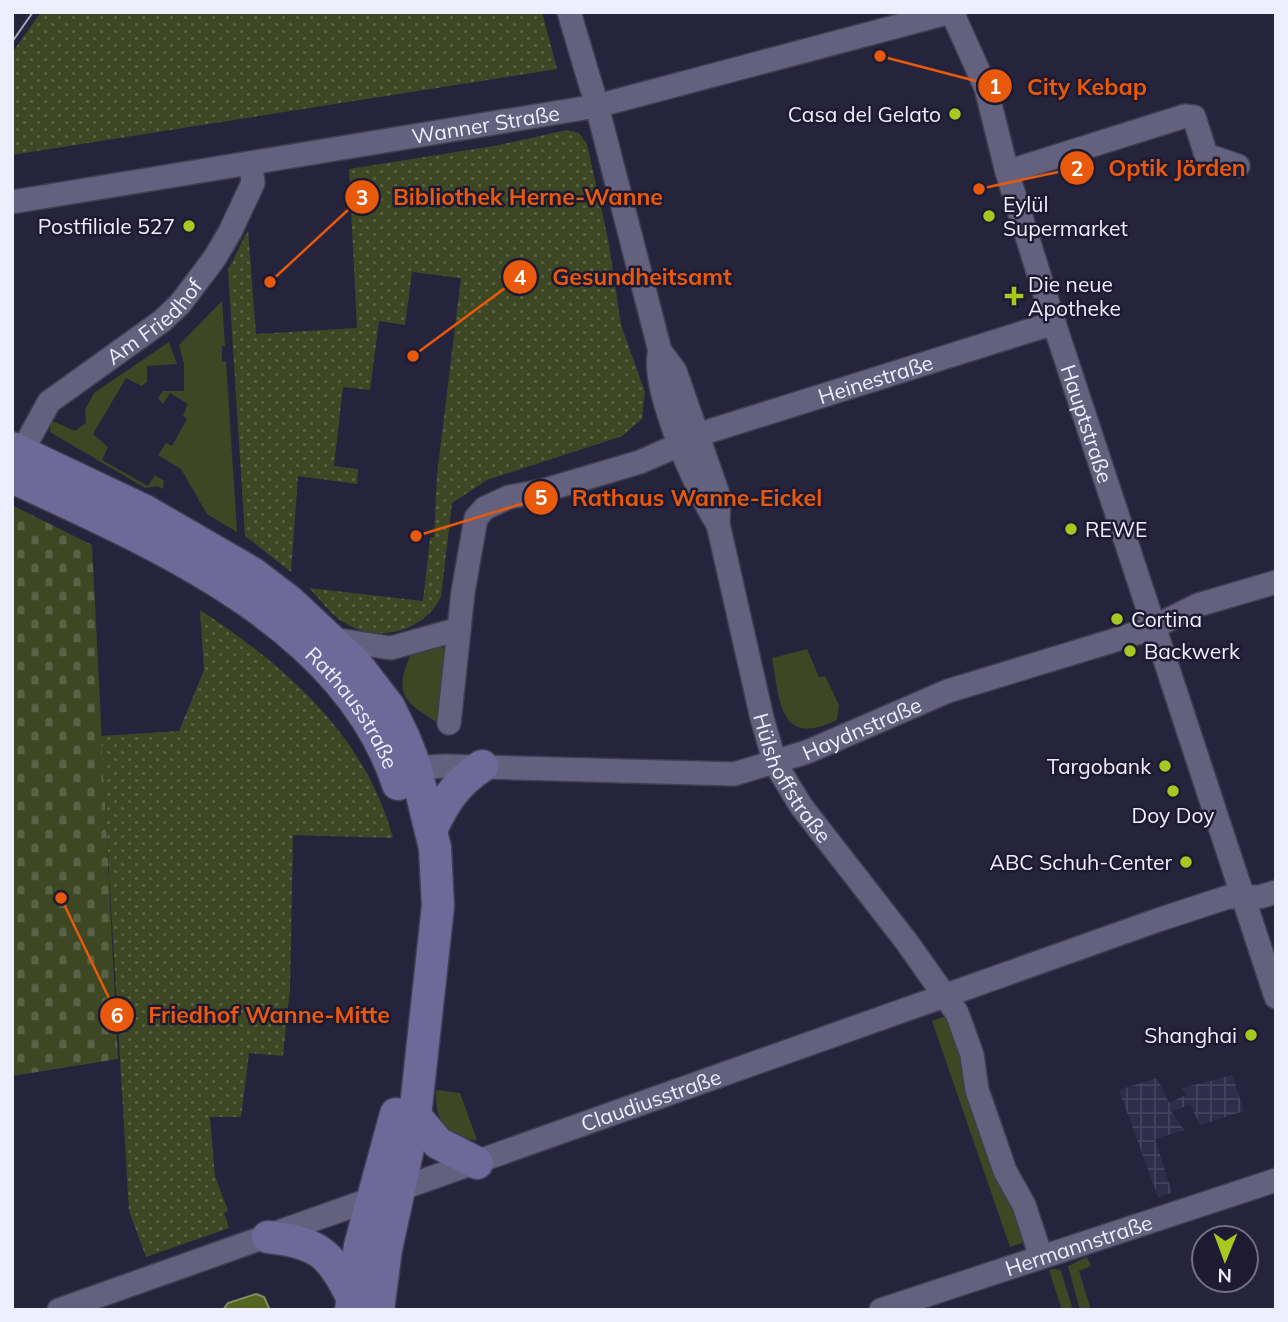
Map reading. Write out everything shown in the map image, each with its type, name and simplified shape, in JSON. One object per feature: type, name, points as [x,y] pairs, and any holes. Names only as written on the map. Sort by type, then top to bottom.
[{"type":"street","name":"Hülshoffstraße","points":[[569,12],[597,106],[660,351],[675,371],[689,439],[719,497],[718,524],[762,718],[775,763],[801,806],[906,940],[957,1013],[972,1055],[977,1090],[1006,1171],[1024,1205],[1041,1257]]},
{"type":"street","name":"Wanner Straße","points":[[12,202],[251,165],[597,106],[952,12]]},
{"type":"street","name":"Hauptstraße","points":[[952,12],[986,88],[1007,172],[1054,323],[1152,628],[1276,997]]},
{"type":"street","points":[[1007,172],[1185,116],[1194,117],[1206,155],[1238,166]]},
{"type":"street","name":"Am Friedhof","points":[[16,469],[49,402],[162,321],[186,297],[214,260],[235,222],[253,183],[251,165]]},
{"type":"street","name":"Heinestraße","points":[[459,629],[477,517],[497,501],[542,491],[640,461],[689,439],[1054,323]]},
{"type":"street","name":"Rathausstraße","points":[[16,469],[252,573],[332,639],[371,682],[389,707],[405,769],[419,863],[424,921],[423,956],[413,1038],[388,1146],[385,1195]]},
{"type":"street","name":"Rathausstraße","points":[[153,531],[299,641],[339,680],[405,769],[431,830],[435,848],[438,906],[415,1116],[385,1195],[360,1305]]},
{"type":"street","name":"Haydnstraße","points":[[405,769],[482,766],[734,774],[815,749],[948,691],[1152,628],[1198,605],[1276,582]]},
{"type":"street","points":[[449,723],[459,629]]},
{"type":"street","name":"Rathausstraße","points":[[332,639],[391,648],[459,629]]},
{"type":"street","points":[[431,830],[450,793],[463,778],[482,766]]},
{"type":"street","name":"Claudiusstraße","points":[[59,1310],[1157,920],[1228,897],[1259,897],[1276,892]]},
{"type":"street","points":[[415,1116],[438,1143],[477,1163]]},
{"type":"street","name":"Hermannstraße","points":[[881,1310],[1275,1180]]},
{"type":"street","points":[[268,1237],[295,1239],[316,1247],[340,1270],[360,1305]]},
{"type":"shaded area","points":[[1232,1075],[1244,1111],[1200,1125],[1190,1104],[1172,1112],[1184,1130],[1155,1139],[1172,1193],[1158,1197],[1119,1090],[1157,1078],[1169,1103],[1186,1095],[1183,1088]]},
{"type":"shaded area","points":[[256,1294],[264,1297],[270,1310],[223,1310],[228,1303]]},
{"type":"green space","points":[[41,12],[542,12],[557,69],[12,155],[12,53]]},
{"type":"green space","points":[[567,130],[579,133],[587,144],[609,244],[621,325],[645,392],[642,419],[622,436],[487,480],[452,503],[441,597],[433,610],[410,627],[396,631],[367,632],[353,627],[336,617],[309,588],[423,601],[430,538],[434,537],[437,475],[461,278],[412,272],[405,325],[379,321],[370,390],[343,387],[334,466],[358,469],[357,484],[298,476],[291,572],[245,536],[228,270],[248,230],[256,334],[357,328],[349,169],[494,146]]},
{"type":"green space","points":[[222,301],[225,346],[222,346],[222,361],[226,361],[237,532],[207,514],[181,469],[158,455],[166,443],[172,446],[187,419],[183,416],[188,404],[170,393],[163,404],[158,398],[163,391],[184,391],[184,364],[179,345]]},
{"type":"green space","points":[[169,342],[177,364],[147,366],[147,382],[142,386],[126,378],[93,434],[108,447],[102,460],[148,486],[155,475],[164,481],[163,489],[157,486],[145,488],[50,432],[50,420],[75,431],[86,423],[85,410],[94,393]]},
{"type":"green space","points":[[12,505],[92,545],[118,1059],[12,1076]]},
{"type":"green space","points":[[200,610],[263,655],[319,707],[343,736],[363,767],[380,801],[393,838],[293,835],[290,988],[283,1056],[249,1053],[241,1117],[210,1117],[215,1176],[228,1211],[224,1213],[229,1228],[146,1257],[129,1211],[101,736],[179,731],[204,670]]},
{"type":"green space","points":[[438,645],[447,651],[440,724],[410,703],[403,688],[403,678],[412,652]]},
{"type":"green space","points":[[807,649],[819,677],[825,676],[839,705],[837,720],[818,727],[804,728],[793,724],[786,716],[777,690],[772,658]]},
{"type":"green space","points":[[949,1015],[965,1058],[961,1066],[1008,1202],[1016,1207],[1028,1241],[1010,1247],[932,1021]]},
{"type":"green space","points":[[436,1090],[460,1093],[477,1140],[458,1136],[444,1126],[437,1110]]},
{"type":"green space","points":[[1087,1257],[1091,1266],[1079,1271],[1091,1310],[1080,1310],[1068,1266]]},
{"type":"green space","points":[[1049,1270],[1061,1271],[1073,1310],[1062,1310]]},
{"type":"tram line","points":[[12,42],[33,12]]},
{"type":"place","name":"City Kebap","points":[[880,56]]},
{"type":"place","name":"Casa del Gelato","points":[[955,114]]},
{"type":"place","name":"Optik Jörden","points":[[979,189]]},
{"type":"place","name":"Eylül Supermarket","points":[[989,216]]},
{"type":"place","name":"Postfiliale 527","points":[[189,226]]},
{"type":"place","name":"Bibliothek Herne-Wanne","points":[[270,282]]},
{"type":"place","name":"Die neue Apotheke","points":[[1014,296]]},
{"type":"place","name":"Gesundheitsamt","points":[[413,356]]},
{"type":"place","name":"REWE","points":[[1071,529]]},
{"type":"place","name":"Rathaus Wanne-Eickel","points":[[416,536]]},
{"type":"place","name":"Cortina","points":[[1117,619]]},
{"type":"place","name":"Backwerk","points":[[1130,651]]},
{"type":"place","name":"Targobank","points":[[1165,766]]},
{"type":"place","name":"Doy Doy","points":[[1173,791]]},
{"type":"place","name":"ABC Schuh-Center","points":[[1186,862]]},
{"type":"place","name":"Friedhof Wanne-Mitte","points":[[61,898]]},
{"type":"place","name":"Shanghai","points":[[1251,1035]]}]
